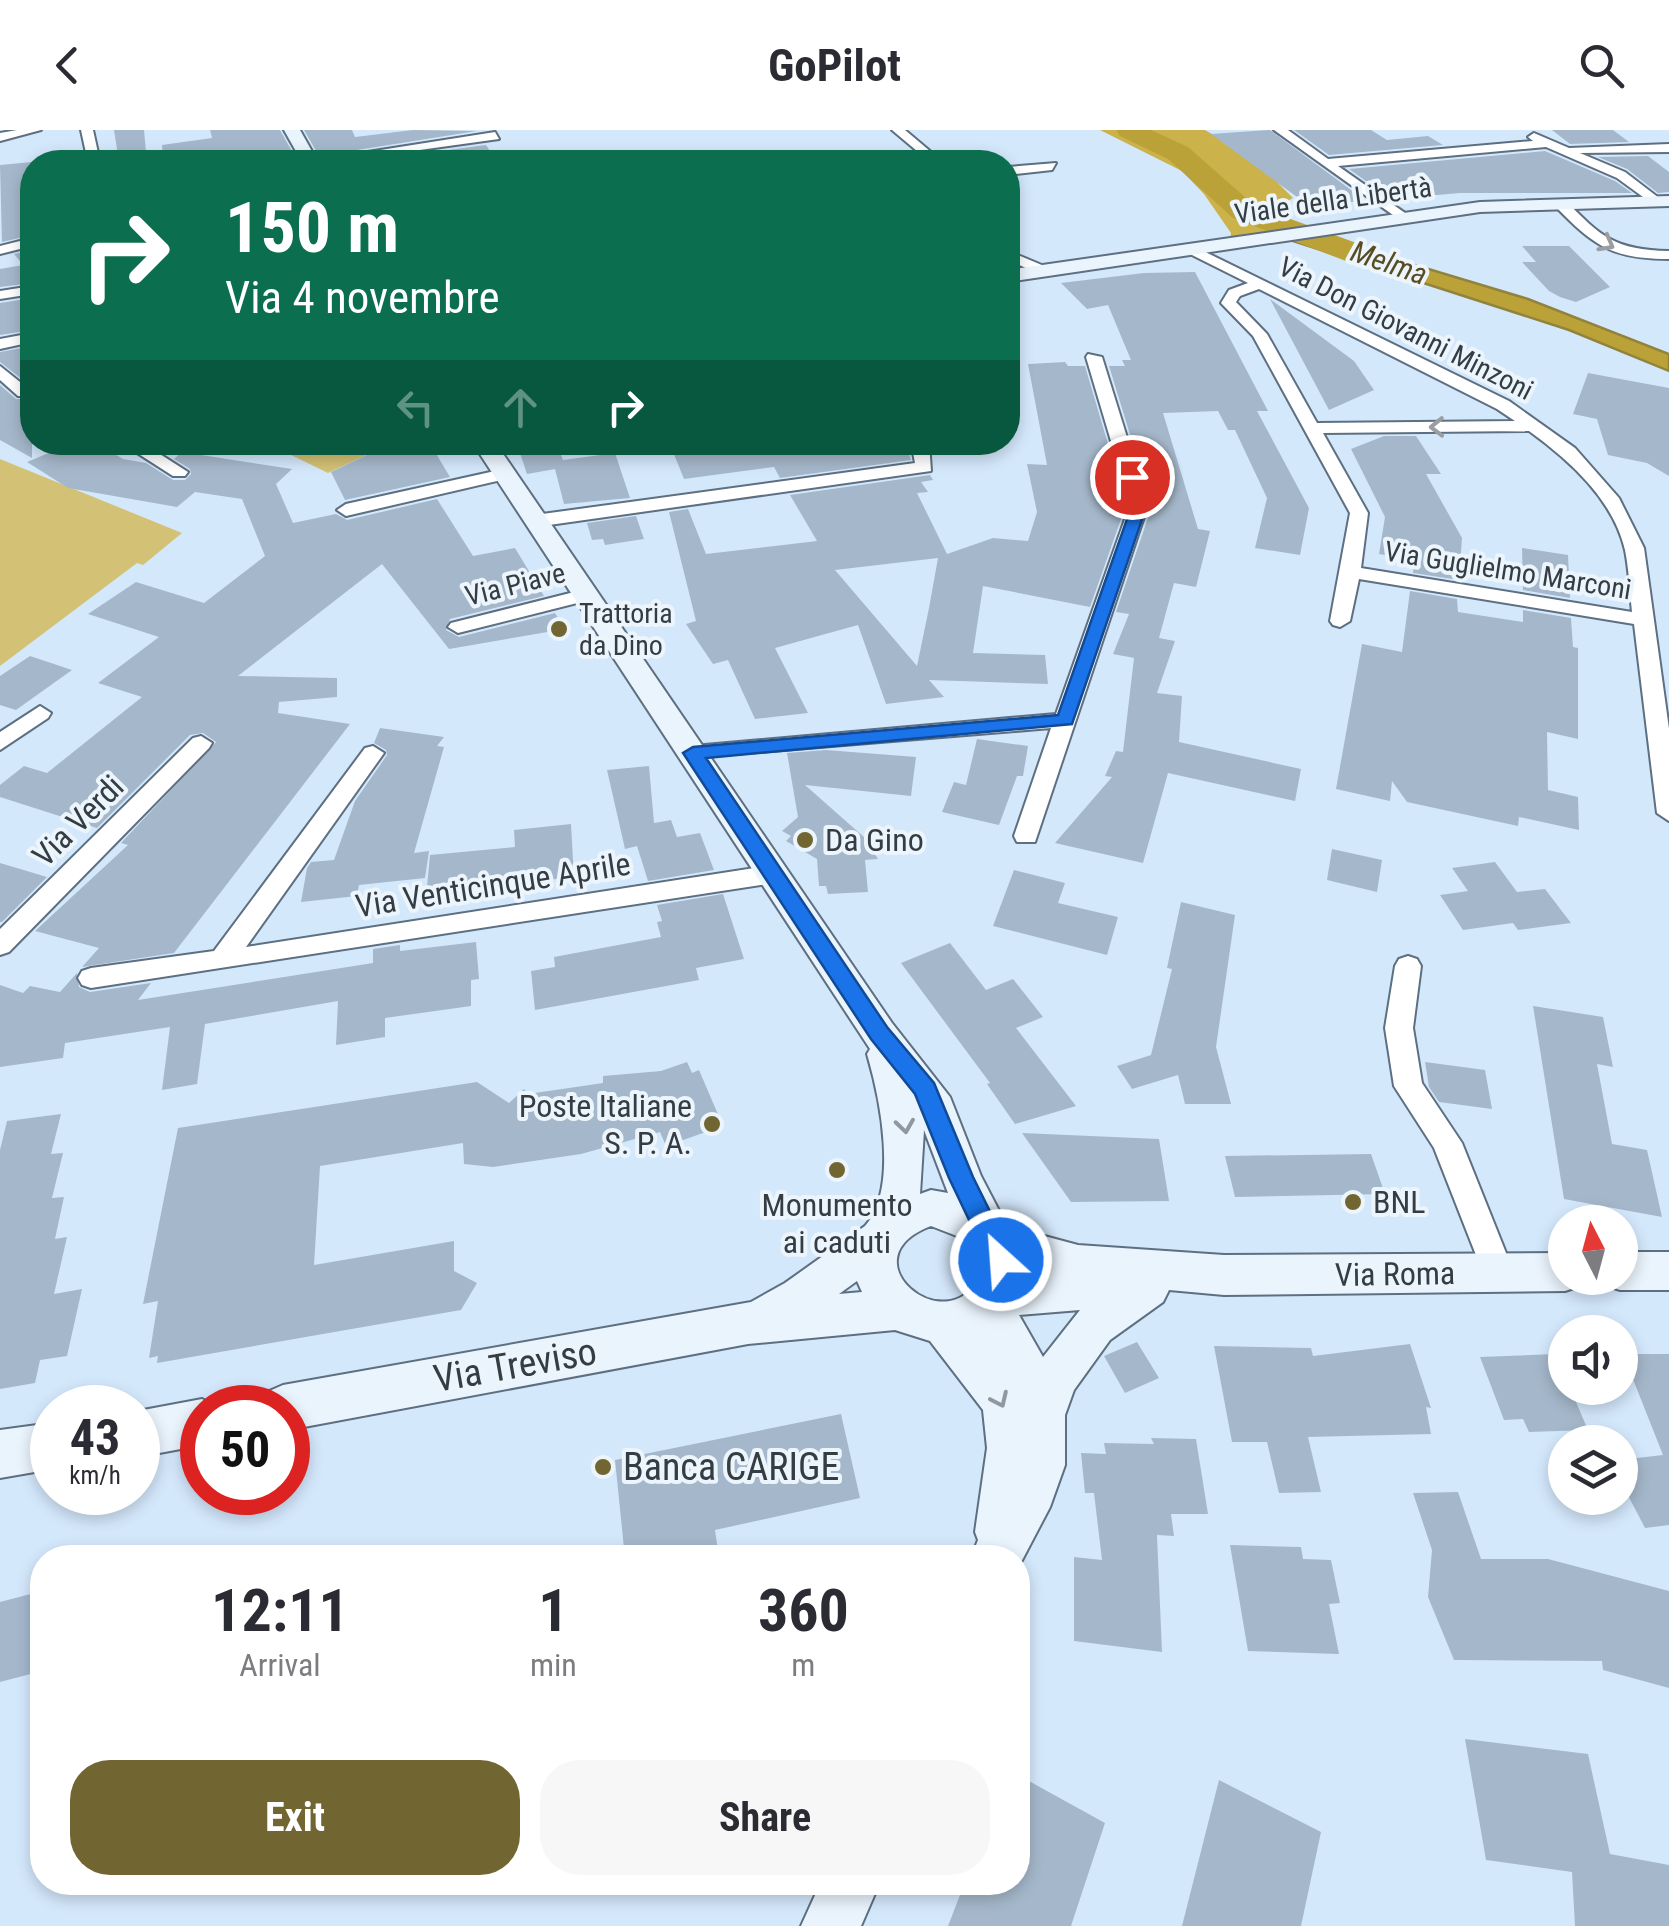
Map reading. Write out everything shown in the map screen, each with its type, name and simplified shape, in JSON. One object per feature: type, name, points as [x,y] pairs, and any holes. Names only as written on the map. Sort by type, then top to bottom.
[{"type":"street","points":[[0,137],[34,130]]},
{"type":"street","points":[[898,130],[922,150]]},
{"type":"street","points":[[1280,130],[1400,216]]},
{"type":"street","points":[[1519,130],[1621,175],[1662,201]]},
{"type":"street","points":[[395,150],[495,136]]},
{"type":"street","points":[[1325,163],[1548,143]]},
{"type":"street","points":[[1563,149],[1669,148]]},
{"type":"street","points":[[1020,170],[1052,166]]},
{"type":"street","name":"Viale della Libertà","points":[[1020,274],[1400,216],[1560,203],[1662,201]]},
{"type":"street","points":[[1560,203],[1604,247],[1631,254],[1669,255]]},
{"type":"street","name":"Via Don Giovanni Minzoni","points":[[1191,249],[1503,405],[1569,452],[1613,502],[1634,548],[1669,813]]},
{"type":"street","points":[[1020,260],[1044,271]]},
{"type":"street","name":"Via Guglielmo Marconi","points":[[1259,284],[1234,293],[1228,303],[1259,334],[1359,513],[1351,572],[1644,620]]},
{"type":"street","points":[[1026,836],[1139,505],[1094,357]]},
{"type":"street","points":[[0,371],[20,389]]},
{"type":"street","points":[[1313,428],[1535,426]]},
{"type":"street","points":[[155,455],[179,472]]},
{"type":"street","points":[[492,455],[879,1033],[930,1098],[961,1178],[1001,1260],[1000,1279],[989,1301],[1033,1379],[1041,1416],[1041,1454],[1035,1486],[1002,1545]]},
{"type":"street","points":[[535,522],[925,467],[923,455]]},
{"type":"street","points":[[346,510],[504,474]]},
{"type":"street","points":[[1340,621],[1351,572]]},
{"type":"street","name":"Via Piave","points":[[458,627],[586,595]]},
{"type":"street","points":[[0,743],[40,713]]},
{"type":"street","points":[[693,753],[1066,720]]},
{"type":"street","name":"Via Verdi","points":[[0,945],[201,743]]},
{"type":"street","points":[[222,960],[373,753]]},
{"type":"street","name":"Via Venticinque Aprile","points":[[90,978],[774,874]]},
{"type":"street","points":[[1408,966],[1400,1028],[1408,1086],[1447,1142],[1498,1273]]},
{"type":"street","points":[[879,1033],[900,1094],[907,1148],[886,1231],[874,1258],[876,1276],[884,1294],[921,1315],[991,1380],[1006,1411],[1012,1434],[997,1545]]},
{"type":"street","name":"Via Treviso","points":[[748,1322],[801,1298],[910,1212],[942,1208],[972,1218],[990,1235]]},
{"type":"street","name":"Via Roma","points":[[990,1235],[1078,1264],[1224,1275],[1548,1272]]},
{"type":"street","points":[[1638,1271],[1669,1271]]},
{"type":"street","name":"Via Roma","points":[[989,1301],[1224,1275]]},
{"type":"street","points":[[1041,1416],[1068,1352],[1088,1328],[1106,1312],[1158,1283]]},
{"type":"street","name":"Via Treviso","points":[[310,1403],[748,1322],[973,1314],[989,1301]]},
{"type":"street","points":[[0,1454],[30,1449]]},
{"type":"street","points":[[831,1926],[845,1895]]},
{"type":"shaded area","points":[[1100,130],[1205,130],[1251,156],[1293,198],[1270,211],[1300,227],[1230,238],[1231,233],[1204,194],[1182,171]]},
{"type":"shaded area","points":[[291,455],[366,455],[328,473]]},
{"type":"shaded area","points":[[0,459],[182,533],[0,666]]},
{"type":"water","points":[[1319,236],[1528,299],[1669,354],[1669,371],[1569,330],[1290,240]]},
{"type":"building","points":[[114,130],[144,130],[146,150],[117,150]]},
{"type":"building","points":[[210,130],[280,130],[291,150],[162,150],[162,145],[212,138]]},
{"type":"building","points":[[304,130],[352,130],[355,137],[413,130],[477,131],[357,150],[316,150]]},
{"type":"building","points":[[1270,130],[1366,201],[1308,205],[1211,134]]},
{"type":"building","points":[[1294,130],[1371,130],[1387,140],[1428,136],[1443,145],[1329,155]]},
{"type":"building","points":[[1552,130],[1613,130],[1629,142],[1570,144]]},
{"type":"building","points":[[486,145],[489,150],[448,150]]},
{"type":"building","points":[[1545,151],[1615,181],[1632,193],[1460,193],[1391,199],[1349,169]]},
{"type":"building","points":[[1648,156],[1669,172],[1669,192],[1658,193],[1627,169],[1598,157]]},
{"type":"building","points":[[20,163],[20,238],[2,242],[0,165]]},
{"type":"building","points":[[1522,246],[1569,246],[1610,287],[1576,302],[1560,297],[1549,291],[1522,262],[1536,262]]},
{"type":"building","points":[[20,266],[20,284],[0,287],[0,269]]},
{"type":"building","points":[[1195,272],[1268,411],[1257,411],[1309,508],[1300,555],[1255,548],[1267,498],[1235,430],[1228,430],[1218,411],[1163,413],[1198,529],[1210,531],[1196,587],[1174,583],[1159,638],[1175,641],[1157,693],[1182,696],[1179,742],[1301,769],[1295,801],[1168,773],[1143,863],[1055,843],[1112,777],[1105,776],[1116,751],[1123,752],[1134,658],[1113,654],[1129,614],[1116,612],[1152,506],[1109,366],[1125,366],[1122,360],[1131,360],[1108,305],[1087,309],[1061,283],[1144,273]]},
{"type":"building","points":[[1270,299],[1354,361],[1374,390],[1329,410]]},
{"type":"building","points":[[20,300],[20,332],[0,335],[0,303]]},
{"type":"building","points":[[20,348],[20,378],[0,362],[0,352]]},
{"type":"building","points":[[1065,362],[1068,366],[1085,366],[1126,505],[1090,607],[983,586],[973,653],[1045,655],[1048,684],[929,680],[944,697],[886,704],[858,625],[775,648],[808,713],[755,719],[728,660],[713,664],[686,624],[696,621],[669,512],[688,509],[706,554],[817,541],[790,495],[930,475],[933,480],[921,482],[928,492],[917,493],[947,554],[993,538],[1028,541],[1037,512],[1027,464],[1047,465],[1028,364]],"holes":[[[938,558],[917,666],[835,570]]]},
{"type":"building","points":[[1588,373],[1669,388],[1669,476],[1647,463],[1608,455],[1597,419],[1573,414]]},
{"type":"building","points":[[0,385],[20,399],[20,451],[0,440]]},
{"type":"building","points":[[1384,436],[1416,436],[1441,474],[1426,474],[1462,538],[1459,580],[1413,573],[1414,560],[1379,554],[1385,517],[1351,449]]},
{"type":"building","points":[[44,455],[116,455],[146,463],[173,480],[185,480],[191,474],[190,469],[174,459],[179,455],[292,469],[276,484],[293,523],[336,514],[347,520],[437,499],[473,556],[515,548],[544,596],[450,619],[446,630],[459,637],[555,613],[565,629],[449,649],[382,564],[238,676],[337,678],[337,697],[279,702],[278,713],[350,724],[174,953],[82,967],[99,948],[35,931],[128,845],[121,843],[216,742],[203,733],[190,735],[97,828],[0,797],[0,785],[24,766],[47,773],[142,697],[98,683],[159,637],[88,614],[136,582],[204,603],[265,556],[242,499],[195,492],[177,507],[68,488],[27,462]]},
{"type":"building","points":[[367,455],[437,455],[450,477],[345,500],[331,472]]},
{"type":"building","points":[[521,455],[561,455],[563,460],[616,455],[630,498],[564,504],[555,469],[527,474]]},
{"type":"building","points":[[674,455],[909,455],[911,460],[780,478],[774,467],[684,479]]},
{"type":"building","points":[[636,516],[644,539],[605,545],[603,539],[592,540],[587,523]]},
{"type":"building","points":[[1522,548],[1568,555],[1570,598],[1523,590]]},
{"type":"building","points":[[1410,591],[1457,599],[1458,612],[1523,622],[1523,610],[1571,618],[1573,647],[1578,648],[1578,739],[1547,732],[1548,790],[1578,797],[1579,830],[1519,817],[1518,826],[1407,802],[1392,781],[1390,801],[1336,789],[1362,644],[1402,652]]},
{"type":"building","points":[[30,656],[72,670],[16,710],[0,705],[0,676]]},
{"type":"building","points":[[380,728],[444,737],[437,746],[444,747],[414,853],[429,851],[425,878],[359,885],[357,896],[301,902],[307,868],[311,862],[334,860],[355,801],[387,755],[374,743]]},
{"type":"building","points":[[977,739],[1028,746],[1023,776],[1017,776],[999,825],[942,812],[954,782],[966,785]]},
{"type":"building","points":[[826,750],[916,757],[911,796],[805,785],[865,838],[878,859],[865,860],[868,892],[828,894],[826,886],[819,886],[817,859],[786,841],[791,836],[782,831],[798,817],[787,753]]},
{"type":"building","points":[[649,766],[654,823],[671,820],[677,837],[700,833],[714,870],[648,881],[637,846],[625,849],[607,770]]},
{"type":"building","points":[[571,824],[574,878],[427,887],[430,855],[515,847],[514,830]]},
{"type":"building","points":[[1332,849],[1382,860],[1377,892],[1327,880]]},
{"type":"building","points":[[1495,862],[1517,892],[1545,889],[1571,923],[1518,930],[1513,923],[1463,930],[1440,895],[1468,891],[1452,868]]},
{"type":"building","points":[[0,863],[47,877],[2,922],[0,922]]},
{"type":"building","points":[[1014,870],[1065,883],[1058,903],[1118,917],[1107,955],[993,926]]},
{"type":"building","points":[[723,894],[744,959],[696,968],[699,980],[535,1010],[531,971],[555,967],[554,957],[661,937],[657,905]]},
{"type":"building","points":[[1181,902],[1235,915],[1216,1047],[1231,1104],[1185,1104],[1178,1075],[1132,1089],[1117,1066],[1151,1055],[1172,969],[1167,968]]},
{"type":"building","points":[[476,942],[479,979],[471,980],[471,1006],[385,1018],[385,1037],[336,1045],[338,1001],[205,1024],[197,1084],[162,1090],[170,1027],[65,1043],[63,1058],[0,1067],[0,985],[23,993],[30,986],[60,992],[77,973],[79,987],[90,992],[151,983],[138,1000],[373,963],[373,949],[400,945],[400,951]]},
{"type":"building","points":[[950,943],[986,990],[1013,979],[1043,1017],[1016,1028],[1076,1106],[1015,1124],[987,1084],[990,1083],[901,963]]},
{"type":"building","points":[[1533,1006],[1603,1017],[1613,1067],[1597,1064],[1612,1144],[1647,1150],[1662,1217],[1638,1213],[1638,1205],[1597,1205],[1564,1199]]},
{"type":"building","points":[[687,1062],[692,1073],[699,1070],[723,1126],[666,1146],[660,1132],[581,1154],[493,1167],[464,1164],[463,1143],[320,1166],[314,1265],[454,1241],[454,1271],[477,1283],[461,1310],[157,1363],[158,1356],[149,1358],[158,1301],[143,1304],[178,1128],[477,1082],[509,1103],[524,1089],[528,1094],[603,1083],[603,1076],[661,1071]]},
{"type":"building","points":[[1425,1062],[1485,1070],[1492,1109],[1439,1102],[1429,1087]]},
{"type":"building","points":[[61,1114],[51,1154],[63,1153],[52,1198],[64,1197],[55,1239],[67,1237],[54,1294],[82,1289],[67,1356],[40,1360],[35,1383],[0,1389],[0,1150],[7,1121]]},
{"type":"building","points":[[1022,1133],[1159,1139],[1169,1201],[1071,1202]]},
{"type":"building","points":[[1371,1154],[1385,1194],[1235,1197],[1225,1156]]},
{"type":"building","points":[[1137,1342],[1159,1378],[1125,1393],[1104,1356]]},
{"type":"building","points":[[1410,1344],[1431,1408],[1426,1407],[1431,1434],[1308,1437],[1321,1492],[1279,1493],[1267,1442],[1232,1442],[1214,1346],[1311,1348],[1313,1356]]},
{"type":"building","points":[[1548,1354],[1548,1405],[1577,1405],[1586,1425],[1548,1425],[1548,1431],[1529,1432],[1523,1419],[1504,1420],[1480,1357]]},
{"type":"building","points":[[1638,1354],[1669,1354],[1669,1525],[1645,1528],[1638,1515],[1638,1458],[1663,1455],[1638,1392]]},
{"type":"building","points":[[841,1414],[860,1498],[715,1530],[717,1545],[624,1545],[615,1460]]},
{"type":"building","points":[[1151,1438],[1196,1439],[1208,1514],[1171,1514],[1174,1536],[1157,1535],[1162,1652],[1074,1641],[1074,1557],[1102,1560],[1094,1493],[1085,1493],[1081,1453],[1106,1454],[1104,1443],[1154,1444]]},
{"type":"building","points":[[1458,1492],[1481,1559],[1548,1559],[1669,1591],[1669,1688],[1603,1670],[1602,1661],[1454,1660],[1428,1597],[1432,1550],[1413,1493]]},
{"type":"building","points":[[1230,1545],[1301,1547],[1303,1559],[1331,1560],[1340,1603],[1329,1604],[1339,1654],[1248,1651]]},
{"type":"building","points":[[30,1594],[30,1674],[0,1682],[0,1602]]},
{"type":"building","points":[[1465,1739],[1588,1754],[1610,1854],[1669,1865],[1669,1926],[1575,1926],[1572,1872],[1486,1860]]},
{"type":"building","points":[[1219,1780],[1321,1832],[1301,1926],[1182,1926]]},
{"type":"building","points":[[1030,1782],[1105,1823],[1071,1926],[948,1926],[960,1895],[1030,1895]]},
{"type":"waterway","name":"Melma","points":[[1129,130],[1178,153],[1244,212],[1370,259]]},
{"type":"place","name":"Trattoria da Dino","points":[[559,629]]},
{"type":"place","name":"Da Gino","points":[[805,840]]},
{"type":"place","name":"Poste Italiane S. P. A.","points":[[712,1124]]},
{"type":"place","name":"Monumento ai caduti","points":[[837,1170]]},
{"type":"place","name":"BNL","points":[[1353,1202]]},
{"type":"place","name":"Banca CARIGE","points":[[603,1467]]},
{"type":"route","points":[[1001,1260],[961,1178],[936,1108],[925,1089],[879,1033],[693,753],[1066,720],[1139,505],[1132,477]]}]
